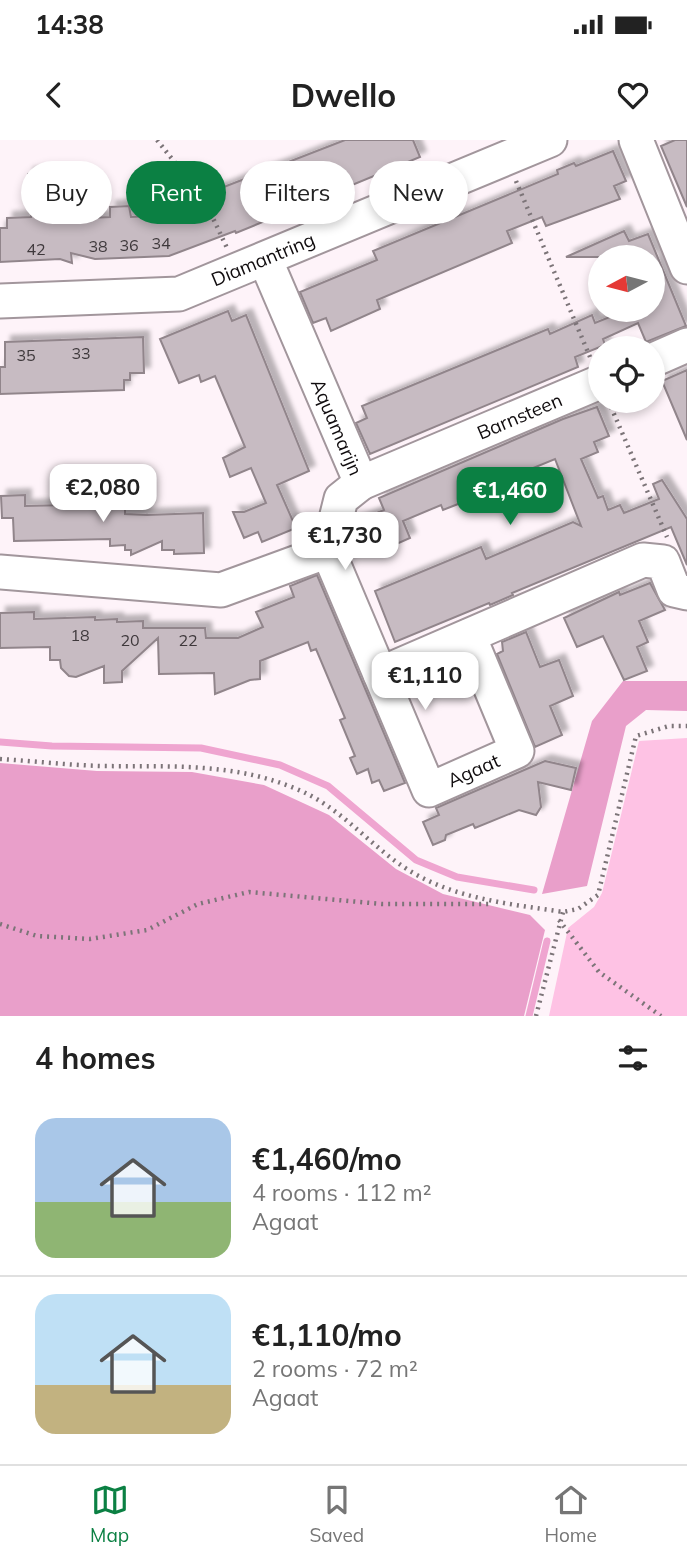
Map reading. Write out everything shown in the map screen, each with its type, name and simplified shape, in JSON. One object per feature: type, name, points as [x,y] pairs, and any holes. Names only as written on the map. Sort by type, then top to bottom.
[{"type":"street","points":[[636,140],[679,225],[687,267]]},
{"type":"street","name":"Diamantring","points":[[0,301],[179,294],[530,146]]},
{"type":"street","name":"Aquamarijn","points":[[251,265],[361,482],[341,499],[328,551]]},
{"type":"street","points":[[665,355],[687,345]]},
{"type":"street","name":"Barnsteen","points":[[361,482],[588,380]]},
{"type":"street","points":[[0,572],[221,590],[328,551]]},
{"type":"street","name":"Agaat","points":[[328,551],[429,790],[517,751],[469,636]]},
{"type":"street","points":[[380,674],[643,560],[663,562],[674,590],[687,593]]},
{"type":"path","points":[[157,140],[204,199],[251,265]]},
{"type":"path","points":[[530,146],[588,341]]},
{"type":"path","points":[[614,413],[667,537],[663,562]]},
{"type":"path","points":[[0,759],[98,766],[203,766],[257,774],[297,789],[338,810],[408,870],[448,891],[501,903],[563,912],[578,909],[598,895],[636,736],[669,726],[687,726]]},
{"type":"path","points":[[0,924],[37,936],[90,939],[147,930],[198,904],[249,892],[382,904],[451,906],[501,903]]},
{"type":"path","points":[[536,1016],[563,912]]},
{"type":"path","points":[[559,920],[599,972],[661,1016]]},
{"type":"shaded area","points":[[623,681],[687,681],[687,711],[646,710],[626,726],[587,886],[542,894],[592,721]]},
{"type":"shaded area","points":[[687,738],[687,1016],[549,1016],[568,928],[594,907],[602,893],[639,741]]},
{"type":"shaded area","points":[[0,763],[97,771],[192,772],[264,785],[329,815],[396,869],[443,894],[530,915],[545,930],[524,1016],[0,1016]]},
{"type":"building","points":[[345,140],[413,140],[420,157],[410,161],[369,161],[369,178],[355,184],[355,161],[291,161]]},
{"type":"building","points":[[675,140],[687,140],[687,207],[661,146]]},
{"type":"building","points":[[613,151],[626,181],[614,186],[620,199],[546,226],[542,217],[507,231],[512,243],[377,300],[380,309],[331,331],[326,318],[313,323],[300,292],[377,260],[373,251],[438,224],[468,224],[468,211],[558,174],[557,170],[574,163],[576,166]]},
{"type":"building","points":[[240,181],[240,224],[258,224],[169,256],[95,259],[71,253],[72,263],[60,259],[0,262],[0,228],[7,228],[7,218],[21,217],[21,224],[112,224],[112,207],[126,206],[126,224],[226,224],[226,186]]},
{"type":"building","points":[[624,231],[629,241],[648,234],[653,245],[593,245]]},
{"type":"building","points":[[588,247],[588,257],[566,257]]},
{"type":"building","points":[[665,275],[686,326],[661,336],[643,336],[638,323],[610,336],[588,336],[588,352],[575,357],[578,367],[370,454],[356,423],[367,418],[362,406],[548,329],[550,334],[588,317],[588,322],[665,322]]},
{"type":"building","points":[[228,311],[232,321],[246,315],[309,471],[277,485],[296,528],[262,542],[258,532],[244,538],[233,512],[244,512],[266,503],[251,468],[230,477],[223,458],[245,447],[215,376],[201,382],[199,375],[179,383],[160,339]]},
{"type":"building","points":[[143,337],[144,373],[130,373],[130,380],[124,380],[124,390],[0,394],[0,367],[5,367],[5,342]]},
{"type":"building","points":[[687,370],[687,440],[665,388],[665,380]]},
{"type":"building","points":[[588,410],[588,413],[599,413],[609,436],[594,442],[598,452],[581,459],[598,498],[603,496],[608,510],[620,505],[624,513],[659,499],[653,484],[662,480],[687,519],[687,565],[671,527],[512,593],[513,595],[490,605],[489,603],[395,642],[375,591],[481,547],[486,559],[573,522],[581,526],[555,459],[477,491],[479,496],[443,510],[441,505],[403,521],[410,538],[392,546],[390,541],[361,553],[353,536],[356,534],[355,522],[384,510],[379,498]]},
{"type":"building","points":[[95,488],[97,509],[125,508],[125,514],[147,515],[203,513],[204,553],[174,554],[174,550],[162,550],[162,541],[131,555],[131,550],[125,550],[125,545],[110,546],[110,539],[14,541],[13,518],[2,518],[1,496],[25,495],[25,506],[67,505],[66,489]]},
{"type":"building","points":[[317,575],[405,783],[384,791],[379,780],[372,783],[368,769],[357,774],[350,758],[355,756],[340,720],[345,718],[316,649],[311,651],[308,642],[260,661],[260,679],[250,680],[215,694],[214,673],[159,674],[158,638],[122,671],[122,682],[104,683],[104,666],[76,677],[69,676],[61,668],[60,660],[50,660],[50,647],[0,648],[0,613],[34,612],[34,619],[95,617],[95,620],[117,619],[117,622],[143,621],[143,628],[205,628],[206,638],[238,638],[263,627],[256,612],[294,597],[290,586]]},
{"type":"building","points":[[650,583],[665,610],[639,621],[648,642],[637,647],[647,671],[624,680],[603,636],[577,647],[564,618],[619,592],[620,595]]},
{"type":"building","points":[[526,632],[540,667],[559,660],[573,696],[550,706],[562,735],[535,747],[497,654],[503,651],[502,642]]},
{"type":"building","points":[[545,761],[576,768],[571,790],[538,782],[541,807],[536,815],[519,810],[475,828],[473,824],[446,835],[445,840],[433,845],[423,822],[439,815],[436,808]]},
{"type":"waterway","points":[[0,742],[52,746],[201,748],[280,765],[328,786],[416,860],[457,877],[534,890]]},
{"type":"waterway","points":[[529,1016],[547,941]]}]
